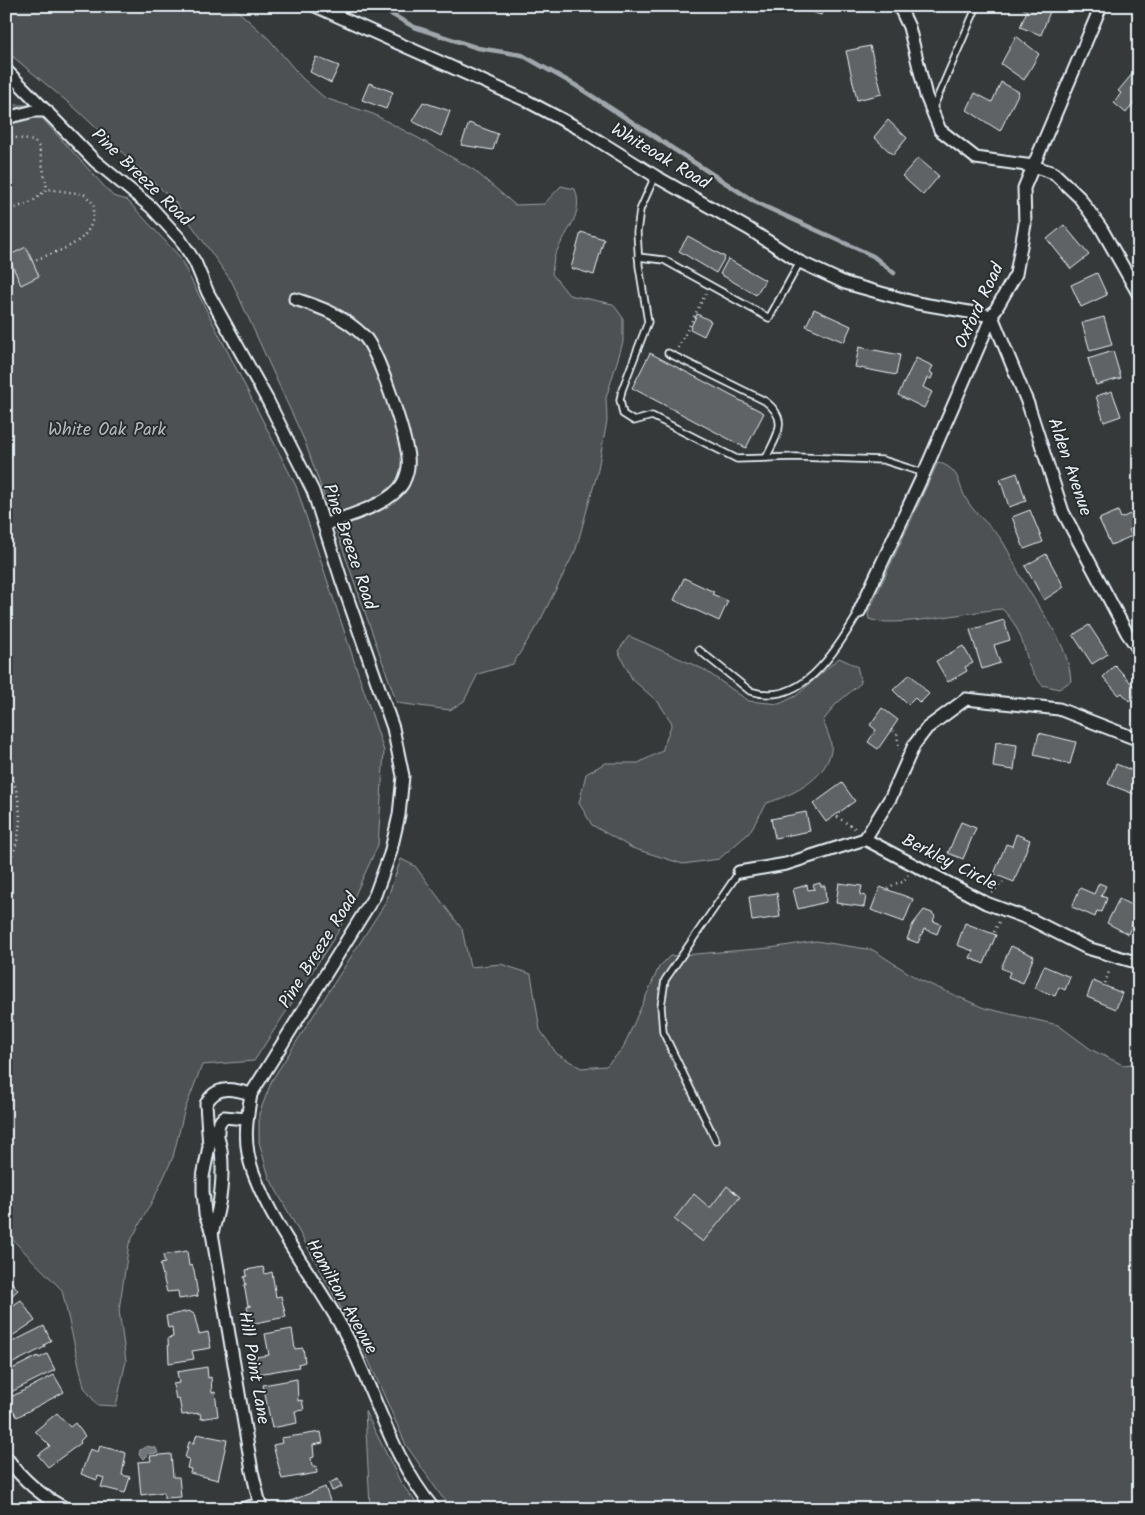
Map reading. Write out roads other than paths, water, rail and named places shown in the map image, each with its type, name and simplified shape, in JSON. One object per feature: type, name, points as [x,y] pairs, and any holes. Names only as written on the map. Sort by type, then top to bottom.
[{"type":"street","name":"Whiteoak Road","points":[[315,6],[525,100],[578,128],[655,176],[749,229],[800,262],[845,283],[917,303],[992,316]]},
{"type":"street","points":[[899,6],[909,27],[926,96],[940,130],[976,158],[1033,166],[1054,173],[1079,197],[1101,228],[1139,295]]},
{"type":"street","name":"Oxford Road","points":[[858,612],[924,474],[992,316],[1016,274],[1025,224],[1024,188],[1101,6]]},
{"type":"street","name":"Pine Breeze Road","points":[[7,72],[95,161],[151,207],[180,238],[195,262],[208,293],[268,402],[313,491],[394,728],[403,776],[399,814],[390,854],[375,895],[251,1094]]},
{"type":"street","points":[[6,118],[34,111],[47,111]]},
{"type":"street","points":[[295,299],[331,311],[365,337],[376,355],[404,436],[408,458],[408,471],[403,484],[384,501],[324,525]]},
{"type":"street","name":"Alden Avenue","points":[[992,316],[1028,404],[1063,512],[1127,633],[1139,650]]},
{"type":"street","points":[[739,872],[786,864],[862,836],[891,797],[914,745],[926,728],[966,699],[1058,708],[1139,740]]},
{"type":"street","name":"Berkley Circle","points":[[862,836],[986,903],[1032,920],[1087,948],[1139,963]]},
{"type":"street","name":"Hill Point Lane","points":[[251,1094],[232,1088],[219,1091],[208,1098],[206,1104],[209,1152],[203,1176],[204,1205],[212,1233],[252,1471],[261,1506]]},
{"type":"street","name":"Hamilton Avenue","points":[[251,1094],[245,1132],[253,1171],[268,1205],[346,1337],[404,1467],[434,1509]]},
{"type":"street","name":"Hill Point Lane","points":[[212,1233],[219,1206],[221,1151],[218,1138],[219,1122],[224,1117],[247,1119]]},
{"type":"street","points":[[209,1152],[221,1151]]},
{"type":"street","points":[[204,1205],[219,1206]]},
{"type":"street","points":[[6,1457],[26,1481],[51,1500],[67,1509]]},
{"type":"street","points":[[241,1509],[261,1506]]},
{"type":"lane","points":[[932,110],[977,6]]},
{"type":"lane","points":[[655,176],[645,197],[638,220],[638,257],[648,322],[622,390],[620,400],[623,414],[634,421],[652,416],[737,459],[797,457],[883,460],[924,474]]},
{"type":"lane","points":[[638,257],[664,260],[769,318],[800,262]]},
{"type":"lane","points":[[671,355],[765,401],[774,408],[780,421],[780,428],[766,458]]},
{"type":"lane","points":[[699,650],[750,690],[760,694],[785,692],[801,685],[817,671],[858,612]]},
{"type":"lane","points":[[716,1141],[662,1032],[661,1006],[665,980],[739,872]]},
{"type":"waterway","points":[[377,6],[414,27],[478,48],[522,55],[575,85],[755,202],[873,256],[894,273]]},
{"type":"park label","name":"White Oak Park","points":[[107,430]]}]
